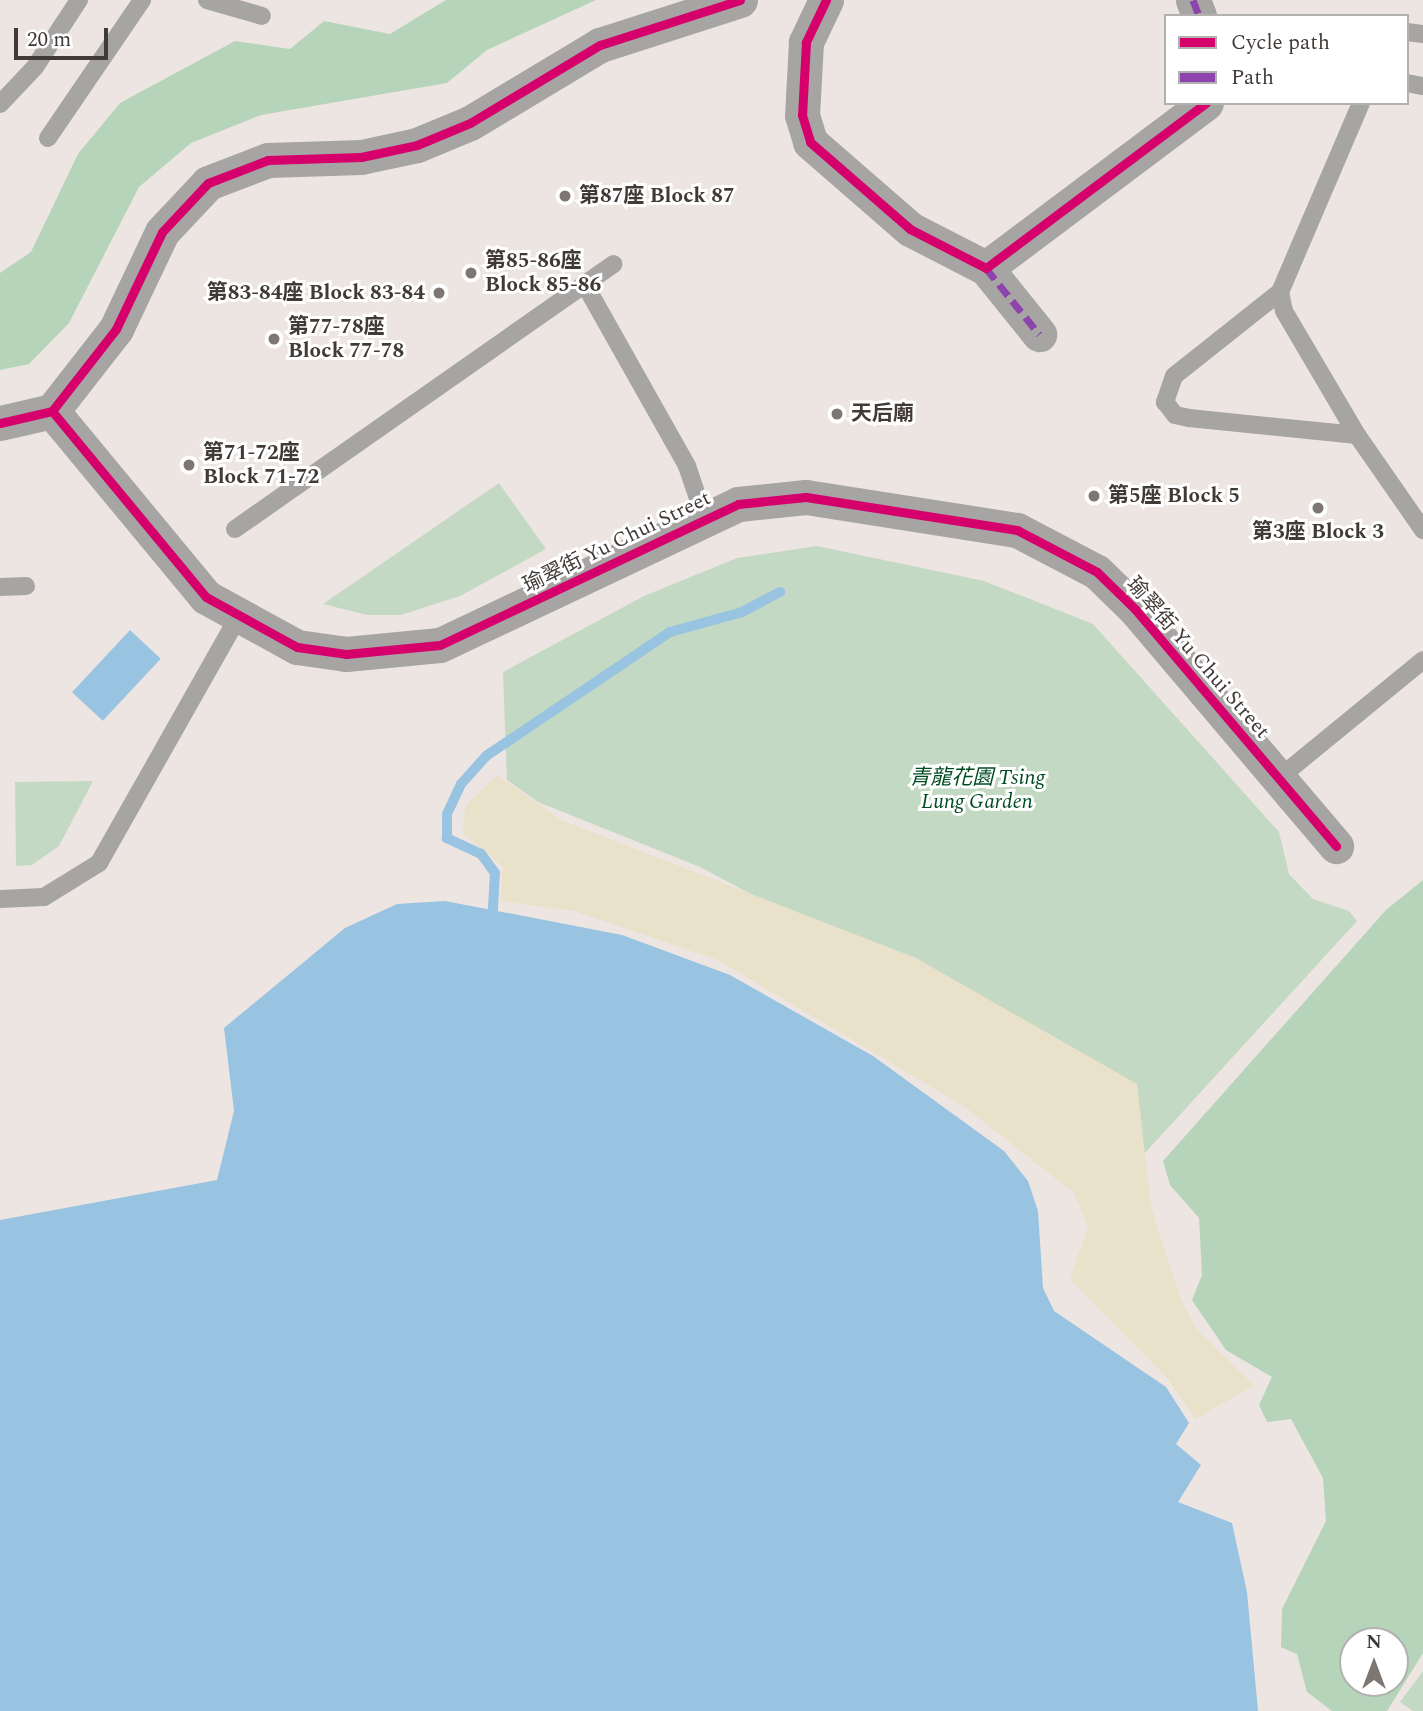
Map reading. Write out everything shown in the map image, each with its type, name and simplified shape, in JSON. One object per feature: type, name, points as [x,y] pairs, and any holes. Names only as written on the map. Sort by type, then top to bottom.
[{"type":"street","points":[[0,423],[52,411],[116,329],[162,232],[208,183],[268,160],[361,157],[417,145],[470,123],[600,45],[740,0]]},
{"type":"street","points":[[826,0],[806,42],[802,116],[810,142],[911,229],[986,268],[1039,334]]},
{"type":"street","points":[[986,268],[1203,105]]},
{"type":"street","name":"瑜翠街 Yu Chui Street","points":[[52,411],[206,597],[237,619],[297,647],[346,654],[440,645],[704,516],[738,504],[806,497],[963,520],[1056,545],[1097,572],[1135,609],[1336,846]]},
{"type":"lane","points":[[0,104],[35,68],[79,0]]},
{"type":"lane","points":[[48,138],[142,0]]},
{"type":"lane","points":[[207,0],[262,16]]},
{"type":"lane","points":[[1357,435],[1189,418],[1175,415],[1165,402],[1174,376],[1280,292],[1360,105]]},
{"type":"lane","points":[[235,528],[614,264]]},
{"type":"lane","points":[[584,283],[687,466],[704,516]]},
{"type":"lane","points":[[1280,292],[1283,310],[1357,435],[1423,530]]},
{"type":"lane","points":[[0,587],[26,586]]},
{"type":"lane","points":[[0,900],[44,897],[99,863],[237,619]]},
{"type":"lane","points":[[1279,778],[1423,660]]},
{"type":"green space","points":[[446,0],[596,0],[487,50],[447,83],[261,115],[191,143],[139,187],[69,323],[29,364],[0,370],[0,273],[31,252],[78,154],[120,103],[235,41],[290,49],[324,21],[390,34]]},
{"type":"green space","points":[[499,483],[546,549],[460,596],[401,615],[367,615],[323,604]]},
{"type":"green space","name":"青龍花園 Tsing Lung Garden","points":[[817,546],[984,581],[1093,624],[1279,832],[1289,874],[1313,899],[1349,911],[1357,921],[1145,1153],[968,1009],[700,867],[538,802],[507,780],[503,672],[644,596],[737,558]]},
{"type":"green space","points":[[93,781],[59,846],[32,865],[16,866],[15,782]]},
{"type":"green space","points":[[1423,880],[1423,1653],[1409,1676],[1409,1627],[1339,1627],[1339,1697],[1396,1697],[1387,1711],[1332,1711],[1307,1692],[1297,1654],[1281,1647],[1282,1609],[1326,1521],[1323,1478],[1291,1419],[1267,1422],[1259,1405],[1272,1377],[1226,1350],[1192,1300],[1202,1275],[1199,1218],[1170,1185],[1163,1161],[1386,910]]},
{"type":"green space","points":[[1423,1671],[1423,1711],[1413,1711],[1400,1702],[1404,1697],[1409,1697],[1409,1690]]},
{"type":"sand","points":[[497,775],[561,820],[916,958],[1137,1084],[1151,1207],[1180,1297],[1197,1330],[1254,1385],[1196,1419],[1166,1377],[1070,1279],[1088,1227],[1074,1193],[965,1107],[718,960],[574,911],[500,901],[503,867],[463,833],[465,806]]},
{"type":"water","points":[[130,630],[161,659],[103,721],[72,692]]},
{"type":"water","points":[[445,901],[622,935],[730,975],[873,1056],[1004,1151],[1028,1181],[1038,1211],[1043,1288],[1054,1311],[1166,1387],[1189,1423],[1176,1444],[1201,1465],[1178,1502],[1232,1523],[1247,1592],[1258,1711],[0,1711],[0,1220],[217,1180],[234,1111],[224,1028],[345,928],[397,904]]},
{"type":"waterway","points":[[493,909],[495,873],[481,854],[447,838],[447,814],[461,784],[486,756],[670,632],[742,612],[780,592]]},
{"type":"marked path","points":[[1193,0],[1198,14]]},
{"type":"marked path","points":[[986,268],[1039,334]]},
{"type":"cycle path","points":[[0,423],[52,411],[116,329],[162,232],[208,183],[268,160],[361,157],[417,145],[470,123],[600,45],[740,0]]},
{"type":"cycle path","points":[[826,0],[806,42],[802,115],[810,142],[910,229],[986,268],[1203,105]]},
{"type":"cycle path","points":[[52,411],[206,597],[297,647],[346,654],[440,645],[738,504],[806,497],[1017,530],[1097,572],[1135,609],[1336,846]]},
{"type":"place","name":"第87座 Block 87","points":[[565,196]]},
{"type":"place","name":"第85-86座 Block 85-86","points":[[471,273]]},
{"type":"place","name":"第83-84座 Block 83-84","points":[[439,293]]},
{"type":"place","name":"第77-78座 Block 77-78","points":[[274,339]]},
{"type":"place","name":"天后廟","points":[[837,414]]},
{"type":"place","name":"第71-72座 Block 71-72","points":[[189,465]]},
{"type":"place","name":"第5座 Block 5","points":[[1094,496]]},
{"type":"place","name":"第3座 Block 3","points":[[1318,508]]}]
